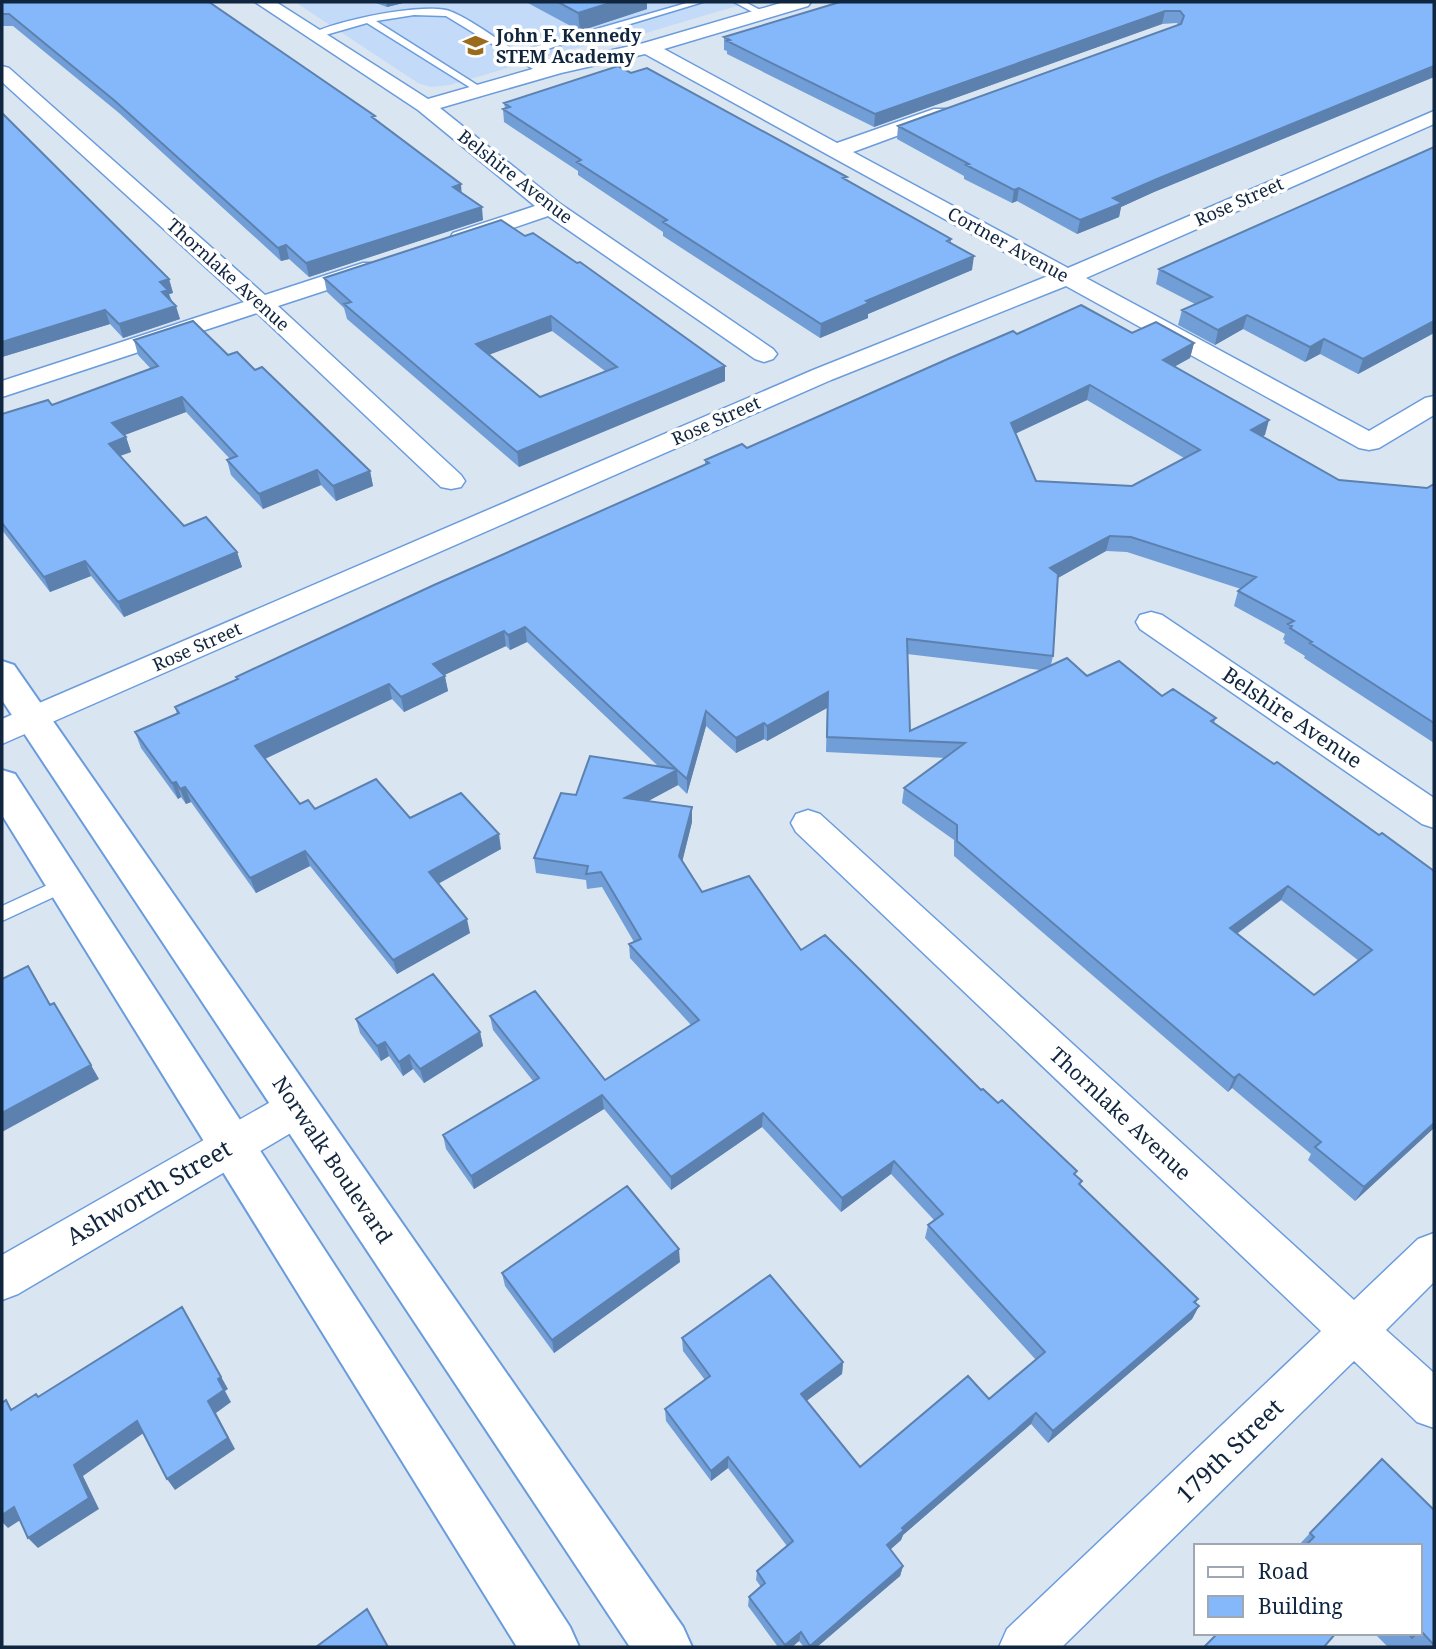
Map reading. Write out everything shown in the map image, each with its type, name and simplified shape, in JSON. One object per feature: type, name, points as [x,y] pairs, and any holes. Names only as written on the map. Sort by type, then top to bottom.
[{"type":"main road","name":"Norwalk Boulevard","points":[[2,673],[17,726],[297,1108],[663,1647]]},
{"type":"main road","points":[[2,784],[550,1647]]},
{"type":"street","name":"Belshire Avenue","points":[[264,2],[425,106],[551,208],[764,354]]},
{"type":"street","points":[[425,106],[543,72],[648,48],[802,2]]},
{"type":"street","name":"Cortner Avenue","points":[[648,48],[1369,442],[1434,404]]},
{"type":"street","name":"Thornlake Avenue","points":[[2,72],[261,304],[451,481]]},
{"type":"street","points":[[835,151],[964,104]]},
{"type":"street","name":"Rose Street","points":[[17,726],[822,375],[1067,277],[1434,117]]},
{"type":"street","points":[[433,247],[551,208]]},
{"type":"street","points":[[2,389],[393,261]]},
{"type":"street","name":"Belshire Avenue","points":[[1151,622],[1434,815]]},
{"type":"street","name":"Thornlake Avenue","points":[[807,823],[1434,1405]]},
{"type":"street","name":"Ashworth Street","points":[[2,1279],[297,1108]]},
{"type":"street","name":"179th Street","points":[[1025,1647],[1434,1253]]},
{"type":"lane","points":[[516,55],[699,2]]},
{"type":"lane","points":[[738,2],[763,14]]},
{"type":"lane","points":[[315,35],[413,12],[448,13],[543,72]]},
{"type":"lane","points":[[370,21],[479,90]]},
{"type":"lane","points":[[2,914],[65,884]]},
{"type":"shaded area","name":"John F. Kennedy STEM Academy","points":[[295,2],[750,2],[612,43],[609,41],[572,49],[450,85],[431,87],[418,83]]},
{"type":"building","points":[[2,2],[209,2],[375,116],[372,117],[461,184],[453,187],[482,207],[306,263],[286,245],[278,248],[115,101],[9,14],[2,14]]},
{"type":"building","points":[[558,2],[613,2],[578,13]]},
{"type":"building","points":[[840,2],[1434,2],[1434,66],[1113,198],[1122,203],[1080,220],[1019,188],[1014,190],[898,126],[1181,24],[1184,16],[1180,11],[1165,11],[875,114],[727,41],[730,40],[724,37]]},
{"type":"building","points":[[618,66],[631,73],[647,68],[847,177],[843,178],[951,239],[947,241],[974,256],[866,301],[869,303],[821,324],[663,222],[667,220],[577,162],[581,160],[503,109],[510,107],[504,103]]},
{"type":"building","points":[[2,113],[169,279],[160,282],[168,290],[162,292],[176,306],[119,324],[105,310],[2,342]]},
{"type":"building","points":[[1434,147],[1434,321],[1363,359],[1324,339],[1310,347],[1247,315],[1218,330],[1182,310],[1212,297],[1159,269]]},
{"type":"building","points":[[501,220],[525,236],[533,233],[577,263],[580,262],[725,366],[517,452],[344,304],[351,302],[324,278]],"holes":[[[551,316],[617,367],[540,397],[476,344]]]},
{"type":"building","points":[[1081,305],[1132,333],[1156,322],[1194,343],[1163,360],[1269,420],[1251,430],[1339,480],[1427,488],[1434,484],[1434,723],[1310,643],[1312,642],[1290,628],[1292,626],[1288,624],[1294,621],[1238,591],[1256,577],[1131,537],[1110,536],[1050,568],[1058,574],[1053,656],[907,639],[910,731],[1067,658],[1087,676],[1119,661],[1162,696],[1173,689],[1216,718],[1211,721],[1274,764],[1277,762],[1434,871],[1434,1123],[1364,1187],[1315,1147],[1321,1142],[1239,1074],[1234,1078],[957,841],[957,825],[904,788],[965,743],[827,737],[828,692],[767,726],[764,723],[736,738],[706,711],[687,779],[677,770],[625,798],[692,807],[679,856],[702,892],[749,876],[801,950],[825,935],[981,1090],[998,1103],[1002,1100],[1077,1171],[1074,1174],[1082,1181],[1079,1184],[1198,1299],[1194,1302],[1199,1306],[1053,1431],[1036,1413],[902,1528],[904,1530],[887,1545],[903,1566],[810,1646],[801,1632],[785,1645],[749,1597],[765,1583],[757,1571],[793,1541],[728,1457],[711,1471],[665,1409],[710,1376],[682,1338],[770,1275],[843,1362],[801,1394],[860,1467],[968,1376],[989,1399],[1045,1352],[928,1225],[943,1214],[894,1161],[842,1198],[763,1113],[671,1177],[602,1095],[471,1176],[443,1135],[539,1078],[490,1016],[535,991],[605,1080],[699,1020],[629,944],[641,939],[601,872],[586,874],[588,866],[534,858],[561,793],[576,795],[590,756],[676,769],[525,627],[508,635],[504,631],[433,664],[445,676],[401,697],[389,684],[255,746],[300,804],[308,800],[315,809],[376,779],[410,818],[461,793],[499,834],[429,872],[467,919],[393,960],[305,851],[250,878],[185,787],[180,789],[176,782],[172,783],[135,732],[179,713],[175,707],[238,679],[236,677],[434,585],[709,463],[705,460],[742,444],[747,448],[1013,331],[1017,334]],"holes":[[[1090,385],[1200,450],[1132,486],[1036,481],[1011,423]],[[1288,886],[1372,950],[1314,995],[1230,928]]]},
{"type":"building","points":[[193,321],[228,355],[237,352],[255,370],[262,367],[370,471],[333,486],[317,470],[259,494],[227,460],[237,456],[182,397],[112,423],[126,437],[109,444],[184,526],[206,517],[237,552],[118,602],[85,561],[44,577],[2,523],[2,414],[48,400],[52,405],[158,366],[134,340]]},
{"type":"building","points":[[28,966],[50,1005],[54,1003],[91,1065],[2,1113],[2,979]]},
{"type":"building","points":[[433,974],[480,1032],[420,1069],[409,1055],[399,1062],[385,1042],[377,1046],[356,1019]]},
{"type":"building","points":[[627,1186],[679,1249],[552,1340],[502,1273]]},
{"type":"building","points":[[182,1307],[221,1377],[218,1379],[224,1390],[208,1401],[228,1438],[167,1479],[137,1421],[74,1465],[89,1498],[28,1538],[14,1507],[2,1515],[2,1403],[6,1400],[11,1410],[36,1394],[38,1397]]},
{"type":"building","points":[[1382,1459],[1434,1510],[1434,1645],[1422,1632],[1422,1544],[1307,1544],[1314,1537],[1310,1533]]},
{"type":"building","points":[[367,1609],[388,1647],[316,1647]]},
{"type":"building","points":[[1216,1635],[1334,1635],[1324,1647],[1204,1647]]},
{"type":"place","name":"John F. Kennedy STEM Academy","points":[[476,46]]}]
